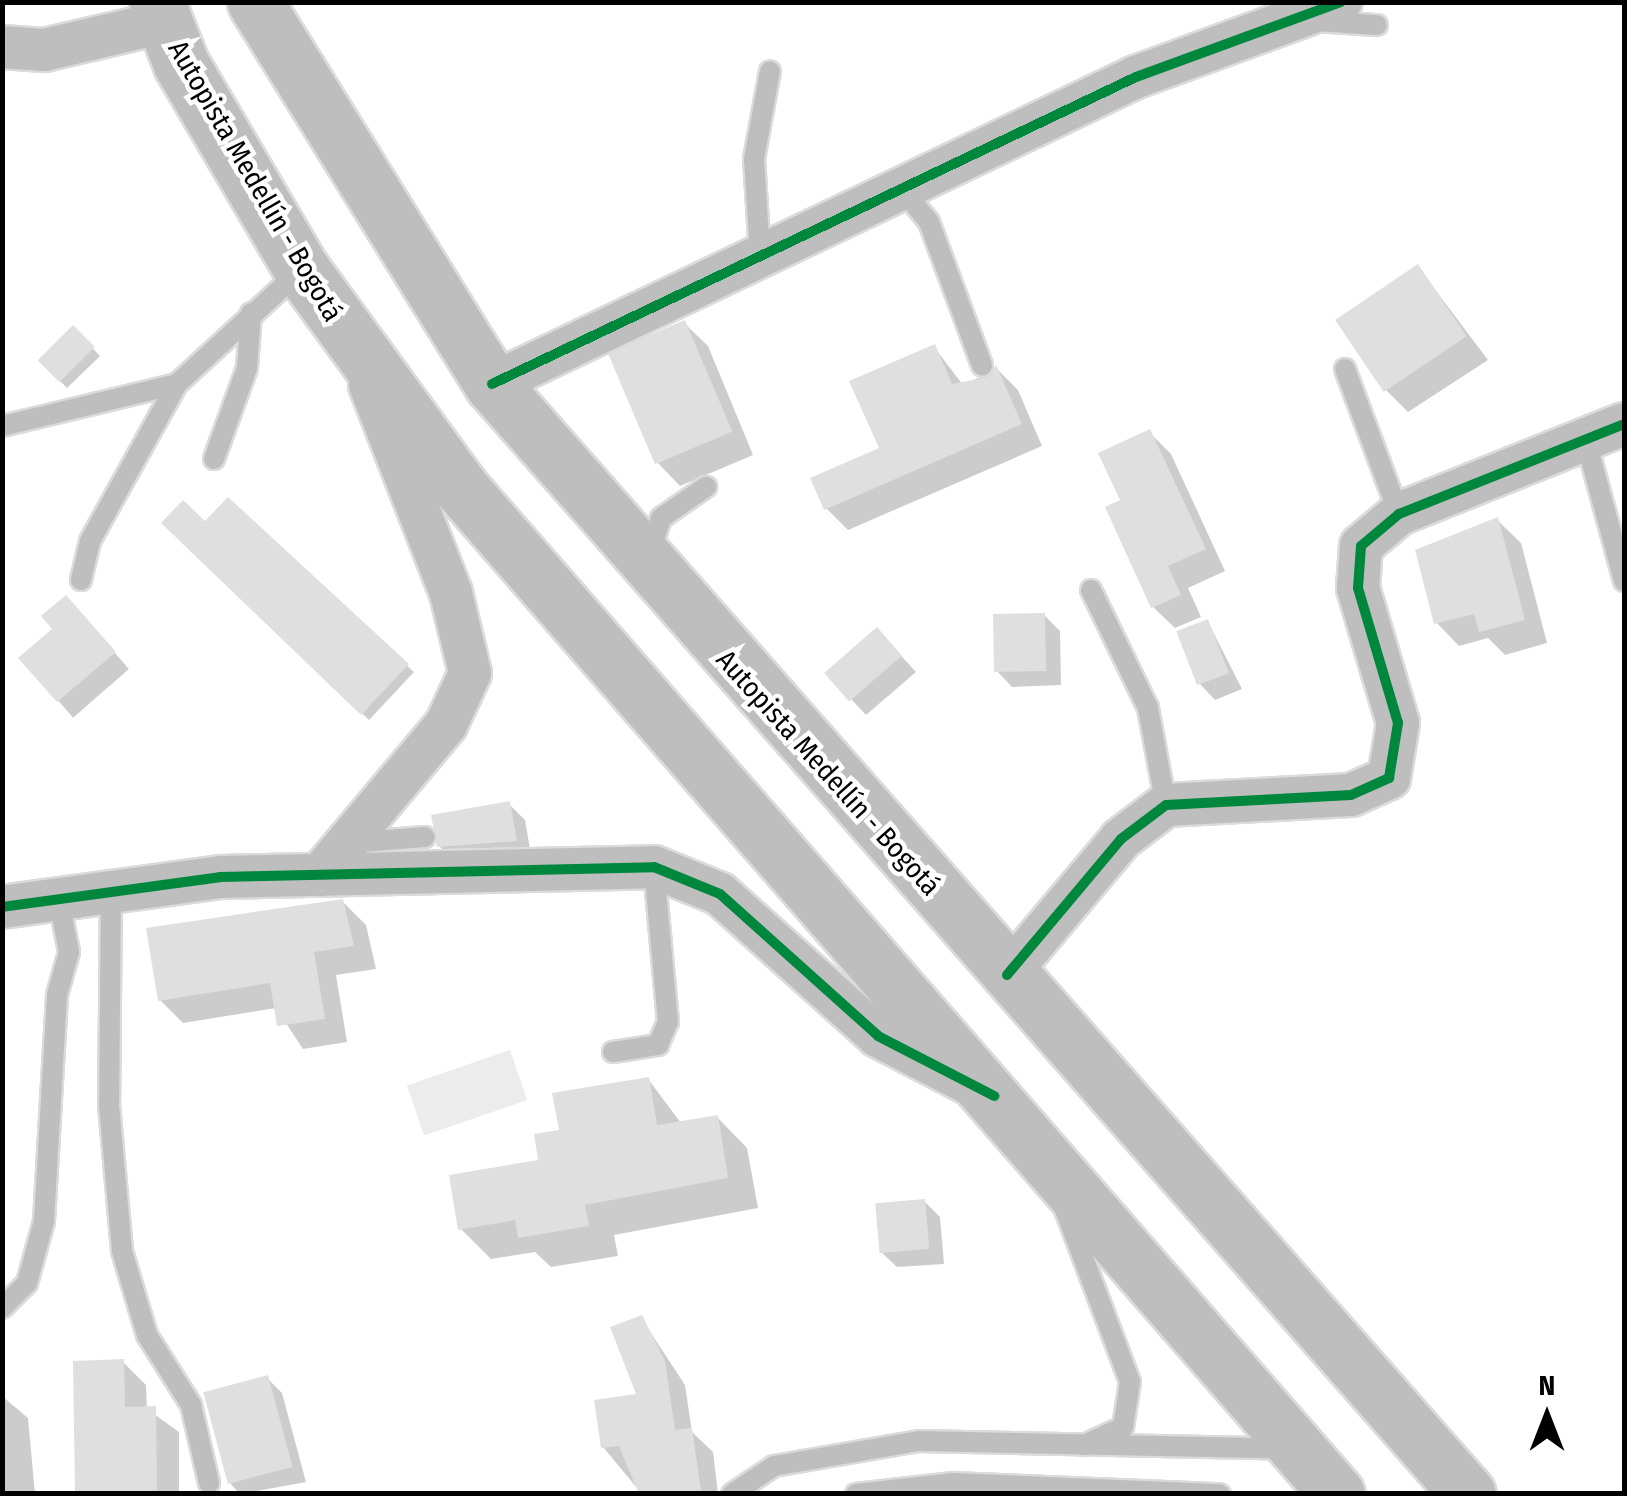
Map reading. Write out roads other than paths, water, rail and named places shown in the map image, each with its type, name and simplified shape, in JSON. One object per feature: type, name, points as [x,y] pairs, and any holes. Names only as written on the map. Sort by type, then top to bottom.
[{"type":"highway","name":"Autopista Medellín - Bogotá","points":[[256,2],[492,384],[646,567],[1468,1494]]},
{"type":"highway","name":"Autopista Medellín - Bogotá","points":[[161,12],[302,270],[362,358],[570,616],[994,1096],[1338,1494]]},
{"type":"street","points":[[492,384],[900,186],[1136,77],[1322,8]]},
{"type":"street","points":[[2,47],[44,50],[161,12]]},
{"type":"street","points":[[333,859],[446,725],[470,673],[452,593],[362,358]]},
{"type":"street","points":[[1007,975],[1121,839],[1166,806],[1352,795],[1389,778],[1398,723],[1357,567],[1361,546],[1399,514],[1605,432]]},
{"type":"street","points":[[2,907],[333,859],[654,867],[720,894],[878,1036],[994,1096]]},
{"type":"lane","points":[[1322,8],[1320,24],[1376,25]]},
{"type":"lane","points":[[760,254],[754,159],[770,71]]},
{"type":"lane","points":[[900,186],[928,222],[982,365]]},
{"type":"lane","points":[[81,580],[90,541],[177,384],[250,313],[302,270]]},
{"type":"lane","points":[[214,459],[247,368],[250,313]]},
{"type":"lane","points":[[1345,370],[1399,514]]},
{"type":"lane","points":[[2,426],[177,384]]},
{"type":"lane","points":[[1605,432],[1624,582]]},
{"type":"lane","points":[[646,567],[660,518],[706,487]]},
{"type":"lane","points":[[1091,590],[1148,708],[1166,806]]},
{"type":"lane","points":[[333,859],[425,836]]},
{"type":"lane","points":[[613,1052],[658,1046],[668,1022],[654,867]]},
{"type":"lane","points":[[112,890],[109,1105],[122,1251],[148,1335],[191,1405],[208,1484]]},
{"type":"lane","points":[[2,1308],[27,1283],[44,1221],[56,1013],[69,952],[58,896]]},
{"type":"lane","points":[[1050,1162],[1130,1382],[1124,1426],[1083,1446]]},
{"type":"lane","points":[[732,1494],[774,1466],[878,1445],[1302,1449]]},
{"type":"lane","points":[[856,1494],[953,1483],[1220,1494]]}]
